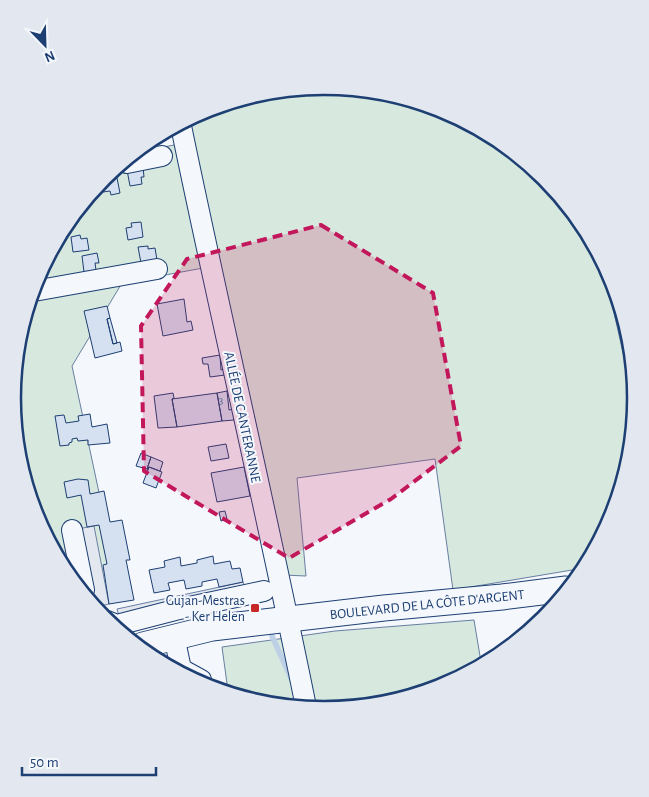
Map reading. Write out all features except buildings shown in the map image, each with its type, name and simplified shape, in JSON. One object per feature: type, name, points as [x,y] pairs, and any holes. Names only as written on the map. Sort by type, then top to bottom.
[{"type":"main road","name":"BOULEVARD DE LA CÔTE D'ARGENT","points":[[147,644],[212,628],[288,618],[502,597],[560,589]]},
{"type":"street","name":"ALLÉE DE CANTERANNE","points":[[182,131],[305,701]]},
{"type":"street","points":[[136,161],[162,156]]},
{"type":"street","points":[[41,290],[157,269]]},
{"type":"street","points":[[72,530],[82,580]]},
{"type":"street","points":[[122,623],[264,591]]},
{"type":"street","points":[[174,636],[180,665]]},
{"type":"highlighted area","points":[[321,225],[433,293],[461,446],[391,499],[289,558],[144,471],[141,326],[187,259]]},
{"type":"shaded area","points":[[324,95],[364,98],[384,101],[441,118],[493,146],[539,184],[577,230],[605,282],[610,296],[625,364],[627,379],[628,399],[625,438],[612,496],[596,533],[575,569],[453,590],[435,459],[297,478],[306,576],[283,575],[214,266],[122,283],[72,366],[117,577],[86,586],[72,567],[44,515],[27,458],[21,399],[27,339],[44,282],[72,230],[84,214],[110,184],[152,149],[186,143],[184,130],[227,111],[265,101]]},
{"type":"shaded area","points":[[94,526],[109,604],[103,605],[82,580],[72,530]]},
{"type":"shaded area","points":[[243,582],[248,594],[122,624],[117,609]]},
{"type":"shaded area","points":[[474,620],[480,658],[441,679],[422,686],[364,699],[324,702],[305,701],[265,696],[227,686],[222,647],[335,631]]},
{"type":"waterway","points":[[272,636],[291,678]]},
{"type":"place","name":"Gujan-Mestras - Ker Helen","points":[[255,608]]}]
